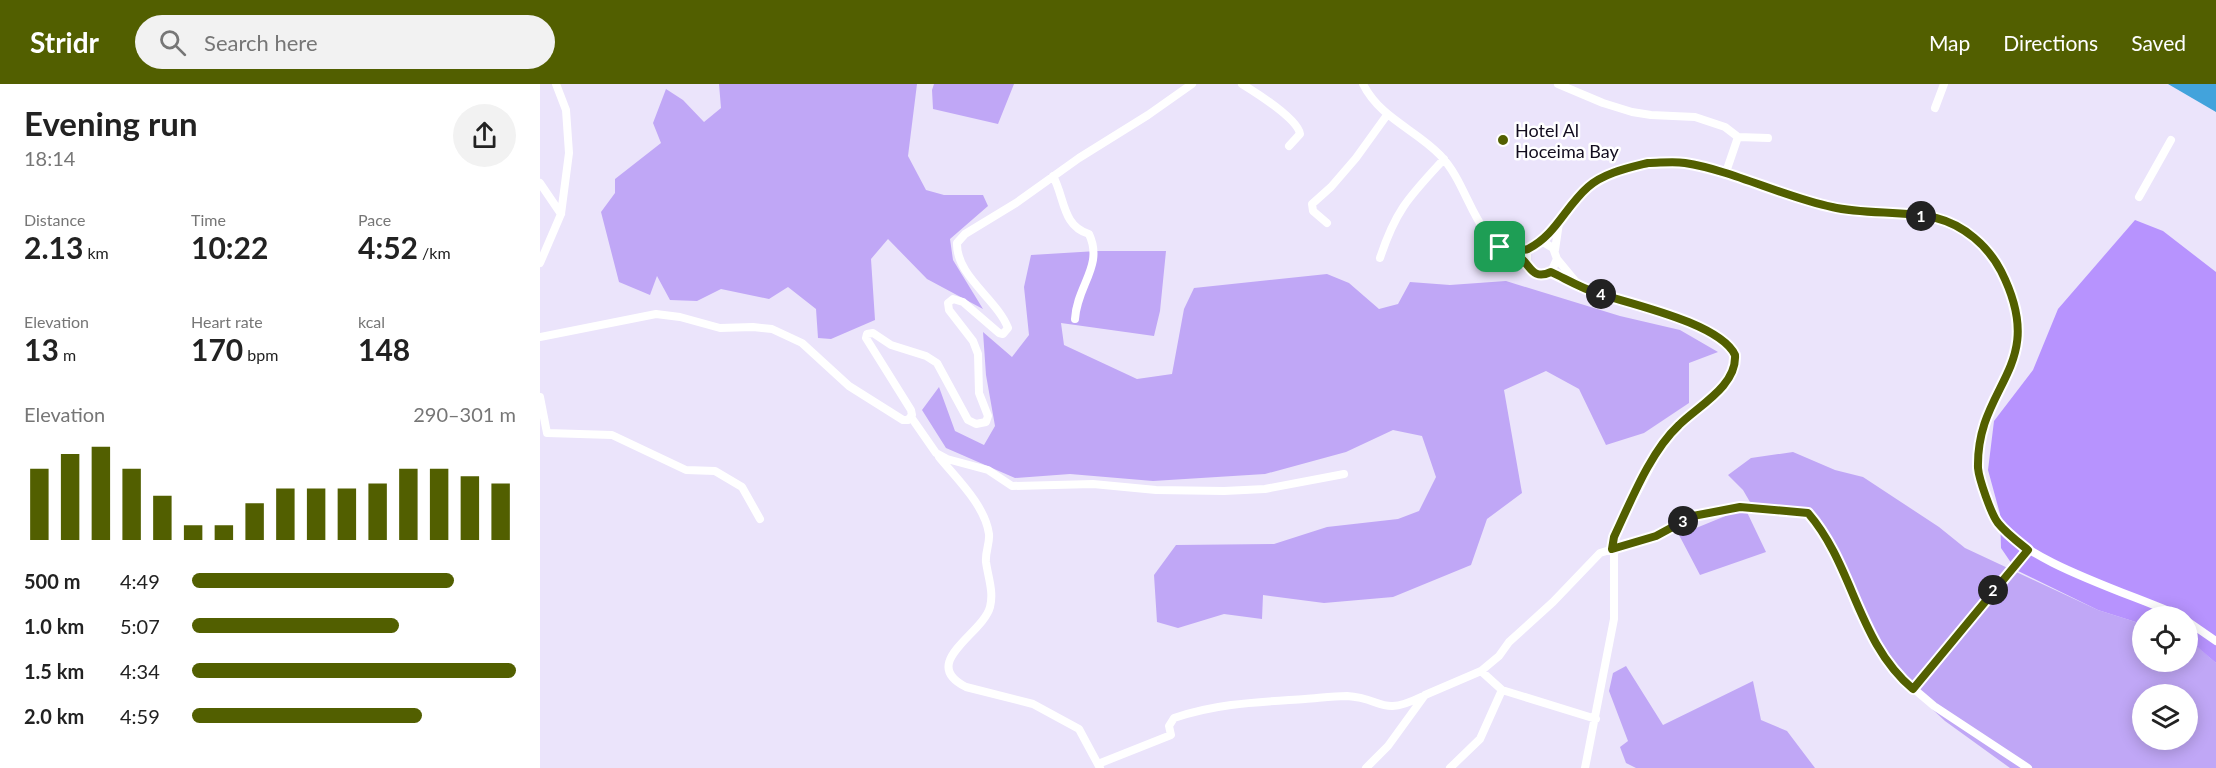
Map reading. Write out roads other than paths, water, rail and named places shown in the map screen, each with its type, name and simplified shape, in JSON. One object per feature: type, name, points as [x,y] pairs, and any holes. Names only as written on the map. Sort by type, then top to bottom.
[{"type":"street","points":[[540,263],[561,214],[569,153],[566,110],[556,84]]},
{"type":"street","points":[[1192,84],[1016,203],[965,234],[957,243],[956,252],[967,271],[1008,328],[1004,334],[999,333],[963,302],[953,299],[948,303],[948,308],[970,335],[976,348],[979,393],[988,416],[986,422],[976,424],[968,420],[944,374],[932,360],[900,349],[873,333],[866,336],[911,410],[911,417],[973,500],[988,533],[986,560],[992,596],[990,607],[979,625],[951,656],[950,673],[956,682],[966,687],[1033,704],[1079,729],[1099,766],[1171,735],[1169,726],[1174,718],[1210,707],[1261,700],[1349,696],[1391,708],[1403,706],[1482,671],[1600,553],[1656,536],[1693,516],[1740,507],[1808,513],[1837,556],[1857,610],[1886,661],[1913,689],[1934,706],[2028,768]]},
{"type":"street","points":[[1242,84],[1273,104],[1298,126],[1300,134],[1289,146]]},
{"type":"street","points":[[1363,84],[1377,106],[1444,159],[1454,172],[1480,224],[1500,247],[1517,255],[1536,274],[1551,272],[1578,285],[1681,319],[1719,338],[1735,355],[1734,369],[1718,391],[1665,439],[1614,537],[1612,549],[1614,619],[1585,768]]},
{"type":"street","points":[[1558,84],[1603,103],[1632,112],[1695,117],[1725,127],[1738,136],[1768,138]]},
{"type":"street","points":[[1935,108],[1944,84]]},
{"type":"street","points":[[1327,223],[1313,210],[1312,204],[1343,173],[1387,115]]},
{"type":"street","points":[[1725,175],[1738,136]]},
{"type":"street","points":[[2139,197],[2171,140]]},
{"type":"street","points":[[1380,258],[1391,224],[1403,204],[1444,159]]},
{"type":"street","points":[[1500,247],[1528,249],[1543,243],[1590,184],[1614,172],[1648,163],[1684,163],[1832,207],[1937,218],[1977,240],[1993,256],[2009,287],[2018,317],[2019,340],[2013,364],[1986,419],[1979,441],[1978,471],[1997,522],[2028,550],[2157,606]]},
{"type":"street","points":[[1053,176],[1061,191],[1069,221],[1075,229],[1089,234],[1095,262],[1078,296],[1074,319]]},
{"type":"street","points":[[540,183],[561,214]]},
{"type":"street","points":[[1559,222],[1555,250],[1557,259],[1578,285]]},
{"type":"street","points":[[1543,243],[1555,250]]},
{"type":"street","points":[[1526,264],[1528,249]]},
{"type":"street","points":[[1551,272],[1557,259]]},
{"type":"street","points":[[540,338],[656,314],[680,316],[720,328],[772,329],[802,343],[867,399],[903,420],[911,417]]},
{"type":"street","points":[[540,397],[547,433],[612,435],[686,470],[715,471],[742,487],[760,519]]},
{"type":"street","points":[[936,453],[947,459],[988,470],[1012,486],[1093,484],[1156,490],[1224,491],[1265,489],[1344,474]]},
{"type":"street","points":[[1913,689],[2028,550]]},
{"type":"street","points":[[2198,629],[2216,641]]},
{"type":"street","points":[[1482,671],[1502,690],[1596,719]]},
{"type":"street","points":[[1450,768],[1480,739],[1502,690]]},
{"type":"street","points":[[1366,768],[1388,746],[1425,695]]},
{"type":"water","points":[[2168,84],[2216,84],[2216,112]]},
{"type":"place","name":"Hotel Al Hoceima Bay","points":[[1503,140]]}]
